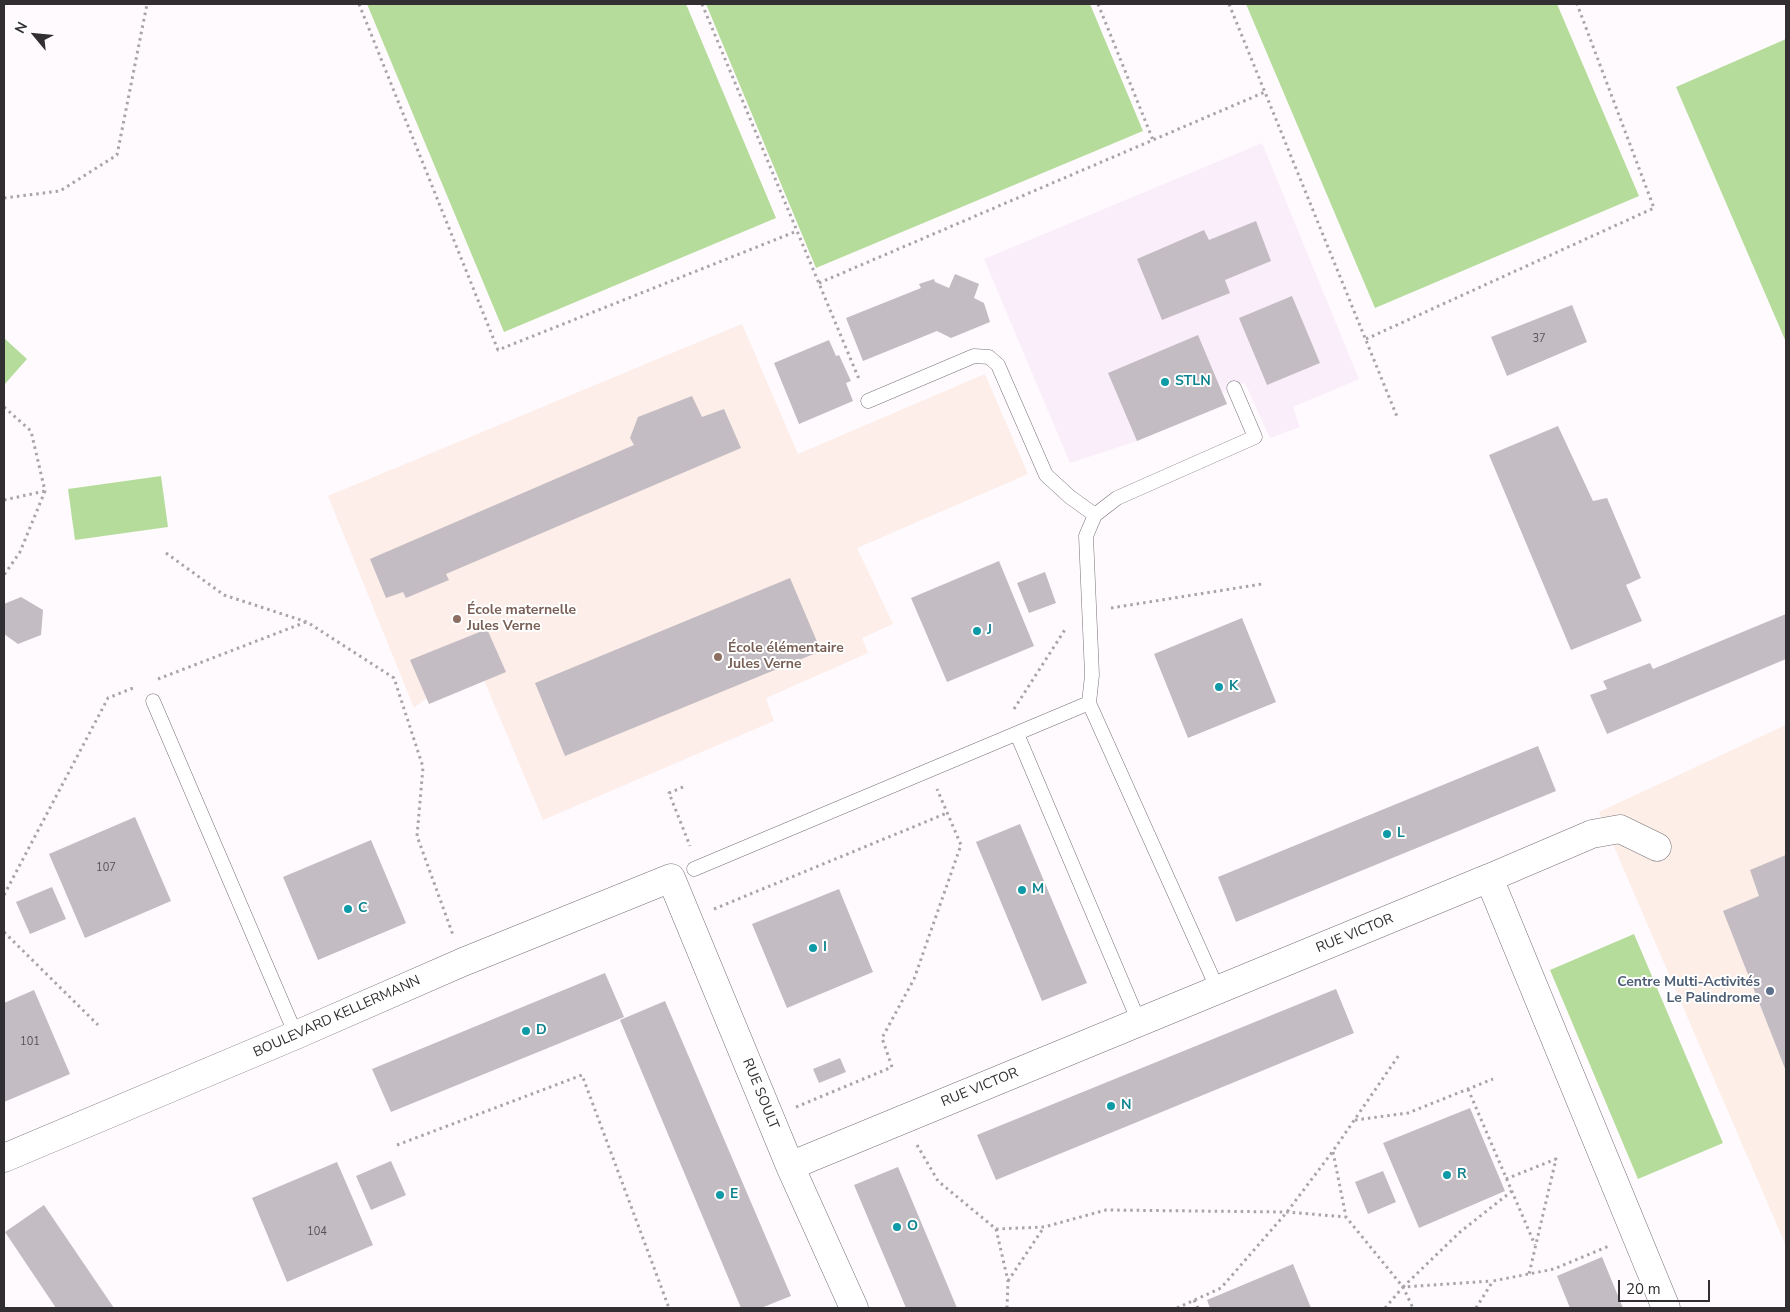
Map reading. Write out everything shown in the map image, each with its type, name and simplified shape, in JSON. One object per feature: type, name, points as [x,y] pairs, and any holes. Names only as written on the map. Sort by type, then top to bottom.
[{"type":"street","name":"RUE VICTOR","points":[[790,1166],[1592,834],[1620,829],[1657,847]]},
{"type":"street","name":"BOULEVARD KELLERMANN","points":[[4,1158],[296,1035],[463,962],[683,873]]},
{"type":"street","name":"RUE SOULT","points":[[683,873],[689,920],[790,1166],[854,1308]]},
{"type":"street","points":[[1489,878],[1666,1308]]},
{"type":"lane","points":[[868,401],[974,356],[989,357],[998,365],[1046,475],[1070,497],[1095,515]]},
{"type":"lane","points":[[1218,990],[1089,703],[1092,674],[1086,536],[1095,515],[1116,498],[1255,437],[1234,388]]},
{"type":"lane","points":[[153,700],[296,1035]]},
{"type":"lane","points":[[683,873],[1089,703]]},
{"type":"lane","points":[[1017,734],[1139,1022]]},
{"type":"path","points":[[4,198],[60,191],[117,155],[147,4]]},
{"type":"path","points":[[359,4],[498,350],[797,231]]},
{"type":"path","points":[[702,4],[868,401]]},
{"type":"path","points":[[1098,4],[1153,140]]},
{"type":"path","points":[[1229,4],[1398,419]]},
{"type":"path","points":[[1366,339],[1654,208],[1577,4]]},
{"type":"path","points":[[819,284],[1265,92]]},
{"type":"path","points":[[4,407],[31,431],[45,491],[20,552],[4,575]]},
{"type":"path","points":[[4,500],[45,491]]},
{"type":"path","points":[[166,553],[224,595],[307,622],[394,678],[423,767],[417,836],[463,962]]},
{"type":"path","points":[[155,680],[307,622]]},
{"type":"path","points":[[4,894],[108,698],[136,687]]},
{"type":"path","points":[[770,1118],[892,1067],[882,1038],[914,979],[961,845],[929,770]]},
{"type":"path","points":[[669,793],[683,787]]},
{"type":"path","points":[[689,920],[947,813]]},
{"type":"path","points":[[4,932],[98,1025]]},
{"type":"path","points":[[1177,1308],[1221,1288],[1287,1212],[1333,1151],[1399,1055]]},
{"type":"path","points":[[397,1144],[582,1075],[669,1308]]},
{"type":"path","points":[[1354,1120],[1408,1113],[1493,1079]]},
{"type":"path","points":[[1468,1089],[1536,1246]]},
{"type":"path","points":[[902,1120],[938,1180],[996,1229],[1008,1282],[1007,1308]]},
{"type":"path","points":[[1333,1151],[1346,1217],[1402,1287],[1413,1308]]},
{"type":"path","points":[[1506,1178],[1556,1158],[1529,1274]]},
{"type":"path","points":[[1385,1308],[1402,1287],[1460,1232],[1512,1191]]},
{"type":"path","points":[[996,1229],[1044,1227],[1106,1210],[1287,1212],[1346,1217]]},
{"type":"path","points":[[1008,1282],[1044,1227]]},
{"type":"path","points":[[1402,1287],[1493,1281],[1554,1269],[1635,1235]]},
{"type":"path","points":[[1476,1308],[1493,1281]]},
{"type":"path","points":[[1194,1300],[1198,1308]]},
{"type":"shaded area","points":[[1262,143],[1359,379],[1293,407],[1300,427],[1270,438],[1245,383],[1222,392],[1227,404],[1137,441],[1070,463],[984,259]]},
{"type":"shaded area","points":[[742,324],[798,454],[985,374],[1028,474],[857,548],[893,624],[862,638],[868,653],[766,698],[774,721],[543,820],[475,659],[414,708],[328,496]]},
{"type":"shaded area","points":[[1786,725],[1786,1246],[1599,812]]},
{"type":"green space","points":[[367,4],[686,4],[776,218],[504,332]]},
{"type":"green space","points":[[706,4],[1090,4],[1143,131],[816,268]]},
{"type":"green space","points":[[1246,4],[1557,4],[1639,196],[1375,308]]},
{"type":"green space","points":[[1786,39],[1786,342],[1676,87]]},
{"type":"green space","points":[[4,338],[27,359],[4,385]]},
{"type":"green space","points":[[161,476],[168,527],[75,540],[68,489]]},
{"type":"green space","points":[[1634,934],[1723,1143],[1638,1179],[1550,970]]},
{"type":"building","points":[[1256,221],[1271,261],[1225,280],[1230,293],[1162,320],[1137,259],[1204,230],[1209,240]]},
{"type":"building","points":[[955,274],[979,284],[974,298],[984,303],[990,322],[951,338],[937,331],[863,361],[846,318],[921,288],[919,284],[934,279],[935,282],[949,288]]},
{"type":"building","points":[[1292,296],[1320,363],[1267,385],[1239,318]]},
{"type":"building","points":[[1572,305],[1587,342],[1507,376],[1491,337]]},
{"type":"building","name":"STLN","points":[[1198,335],[1227,404],[1137,441],[1108,373]]},
{"type":"building","points":[[829,340],[836,356],[839,355],[851,381],[846,383],[853,401],[799,424],[774,363]]},
{"type":"building","points":[[692,396],[702,417],[724,409],[741,448],[446,574],[449,580],[406,598],[403,592],[386,598],[370,559],[634,445],[630,438],[638,417]]},
{"type":"building","points":[[1558,426],[1593,501],[1607,498],[1641,578],[1626,585],[1642,621],[1571,650],[1489,455]]},
{"type":"building","name":"J","points":[[999,561],[1034,646],[947,682],[911,598]]},
{"type":"building","points":[[1045,572],[1056,603],[1029,613],[1017,583]]},
{"type":"building","points":[[790,578],[821,651],[565,756],[535,683]]},
{"type":"building","points":[[21,597],[43,610],[41,635],[18,644],[4,634],[4,604]]},
{"type":"building","points":[[1786,614],[1786,659],[1607,734],[1590,695],[1607,689],[1603,681],[1650,663],[1653,669]]},
{"type":"building","name":"K","points":[[1242,618],[1276,702],[1188,738],[1154,654]]},
{"type":"building","points":[[487,629],[506,672],[429,704],[410,660]]},
{"type":"building","name":"L","points":[[1538,746],[1556,791],[1236,922],[1218,877]]},
{"type":"building","points":[[135,817],[171,901],[85,938],[49,854]]},
{"type":"building","name":"M","points":[[1020,824],[1087,983],[1042,1001],[976,842]]},
{"type":"building","name":"C","points":[[371,840],[406,923],[318,960],[283,877]]},
{"type":"building","name":"Centre Multi-Activités Le Palindrome","points":[[1786,855],[1786,1071],[1723,911],[1759,896],[1750,870]]},
{"type":"building","points":[[52,887],[66,919],[30,934],[16,902]]},
{"type":"building","name":"I","points":[[839,889],[873,972],[787,1008],[752,924]]},
{"type":"building","name":"D","points":[[605,973],[624,1017],[391,1112],[372,1069]]},
{"type":"building","name":"N","points":[[1336,989],[1354,1033],[996,1180],[977,1135]]},
{"type":"building","points":[[34,990],[70,1074],[4,1102],[4,1003]]},
{"type":"building","name":"E","points":[[665,1001],[791,1296],[761,1308],[741,1308],[620,1020]]},
{"type":"building","points":[[840,1058],[846,1072],[819,1083],[813,1069]]},
{"type":"building","name":"R","points":[[1470,1108],[1505,1191],[1419,1228],[1383,1143]]},
{"type":"building","points":[[391,1161],[406,1195],[371,1210],[356,1176]]},
{"type":"building","points":[[337,1162],[373,1245],[287,1282],[252,1198]]},
{"type":"building","name":"O","points":[[898,1167],[957,1308],[906,1308],[854,1185]]},
{"type":"building","points":[[1383,1171],[1396,1202],[1368,1214],[1355,1182]]},
{"type":"building","points":[[44,1205],[114,1308],[56,1308],[5,1232]]},
{"type":"building","points":[[1602,1257],[1623,1308],[1570,1308],[1557,1276]]},
{"type":"building","points":[[1293,1264],[1311,1308],[1210,1308],[1207,1300]]},
{"type":"place","name":"STLN","points":[[1165,382]]},
{"type":"place","name":"École maternelle Jules Verne","points":[[457,619]]},
{"type":"place","name":"J","points":[[977,631]]},
{"type":"place","name":"École élémentaire Jules Verne","points":[[718,657]]},
{"type":"place","name":"K","points":[[1219,687]]},
{"type":"place","name":"L","points":[[1387,834]]},
{"type":"place","name":"M","points":[[1022,890]]},
{"type":"place","name":"C","points":[[348,909]]},
{"type":"place","name":"I","points":[[813,948]]},
{"type":"place","name":"Centre Multi-Activités Le Palindrome","points":[[1770,991]]},
{"type":"place","name":"D","points":[[526,1031]]},
{"type":"place","name":"N","points":[[1111,1106]]},
{"type":"place","name":"R","points":[[1447,1175]]},
{"type":"place","name":"E","points":[[720,1195]]},
{"type":"place","name":"O","points":[[897,1227]]}]
